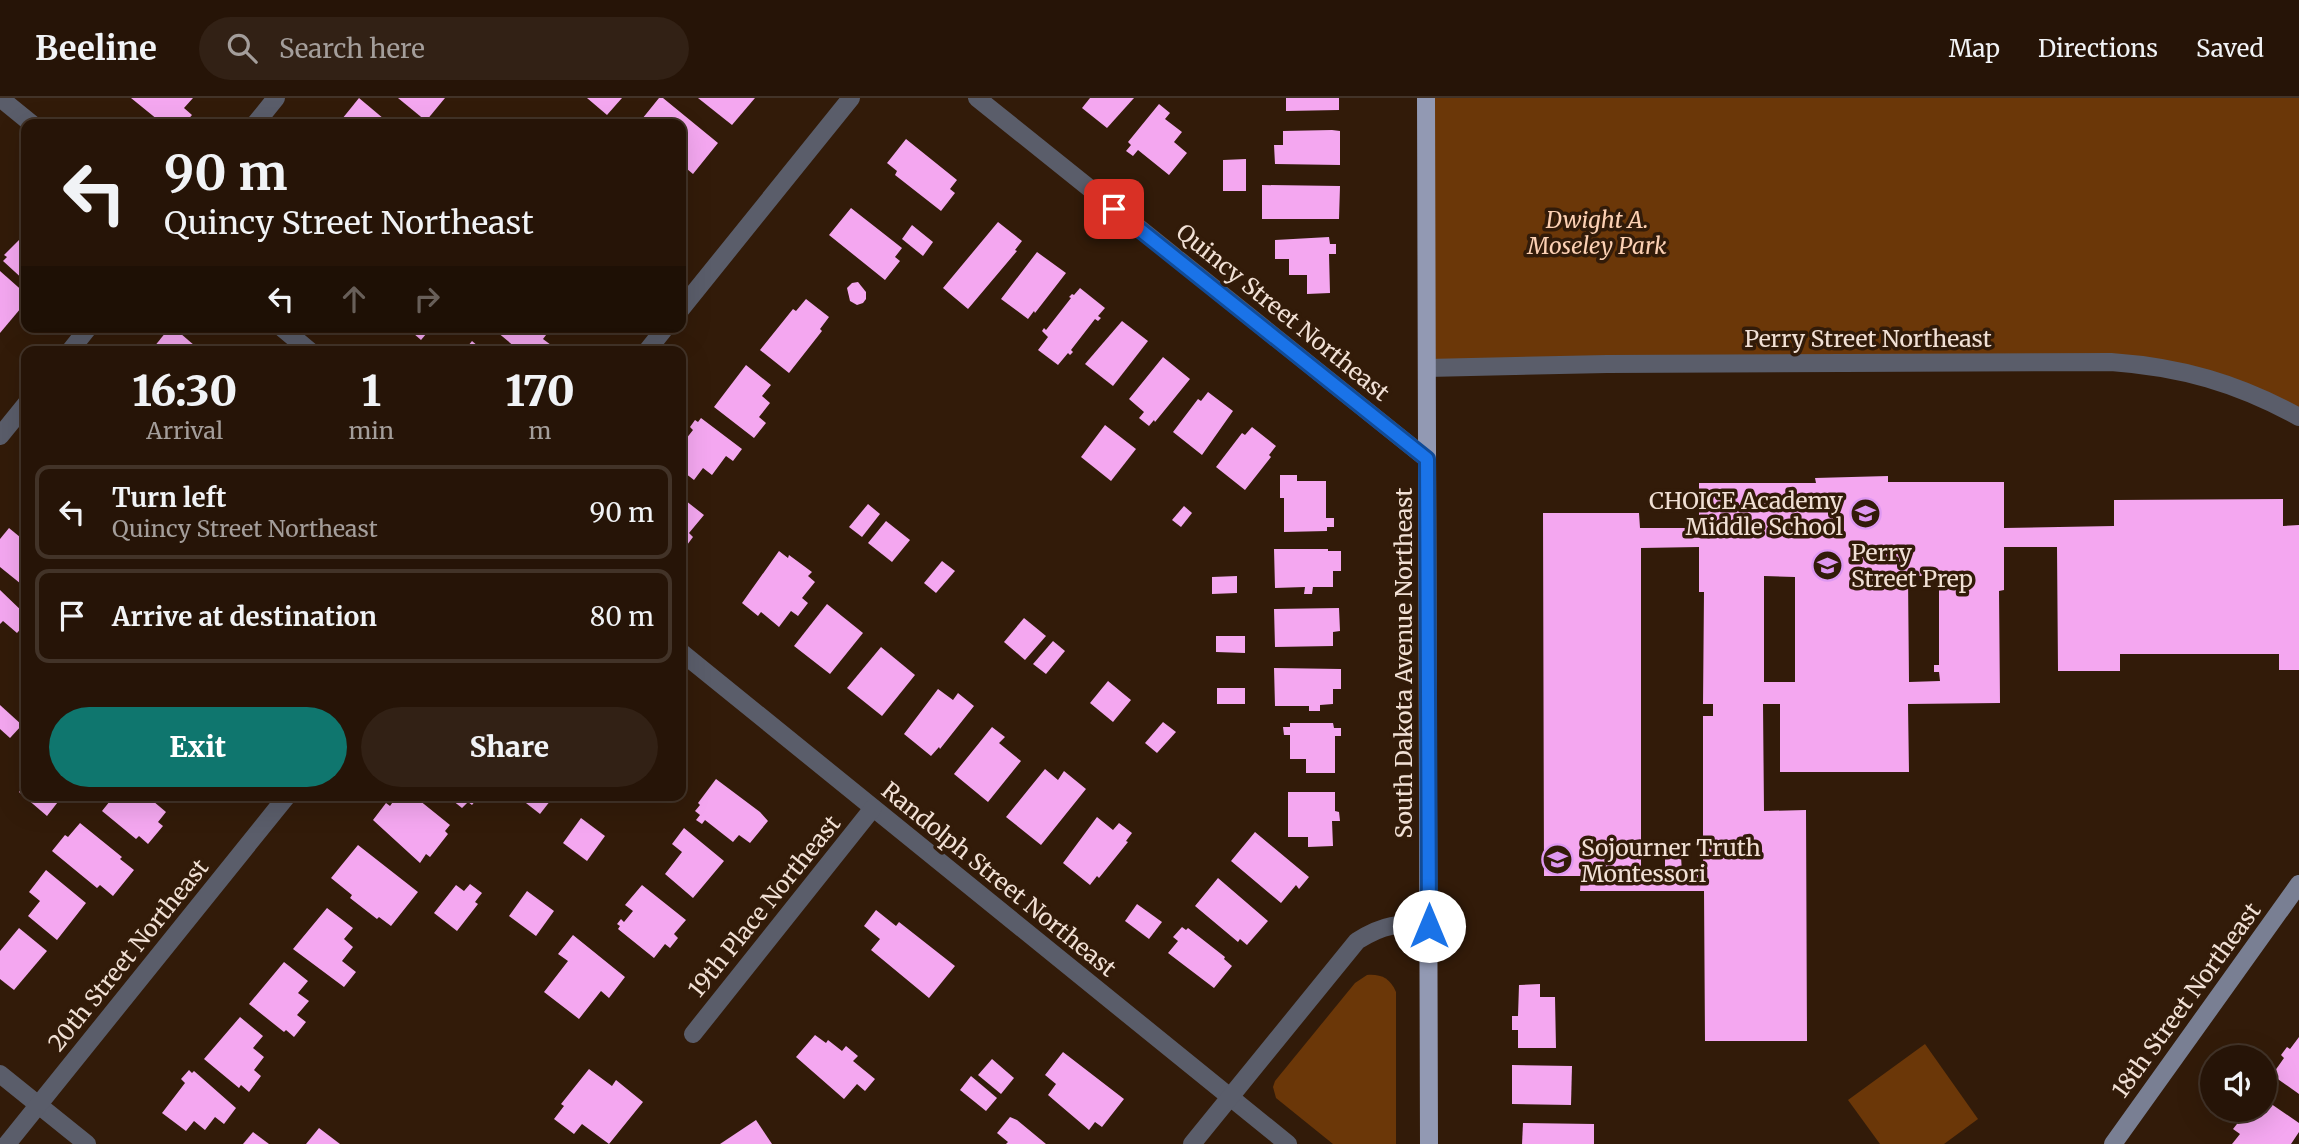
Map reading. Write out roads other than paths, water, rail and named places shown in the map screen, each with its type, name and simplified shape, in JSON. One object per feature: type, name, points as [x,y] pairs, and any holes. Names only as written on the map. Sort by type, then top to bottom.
[{"type":"main road","name":"South Dakota Avenue Northeast","points":[[1426,98],[1429,1144]]},
{"type":"main road","name":"18th Street Northeast","points":[[2113,1144],[2299,884]]},
{"type":"street","points":[[0,98],[26,119]]},
{"type":"street","points":[[259,119],[276,98]]},
{"type":"street","points":[[686,303],[851,98]]},
{"type":"street","name":"Quincy Street Northeast","points":[[977,98],[1427,459]]},
{"type":"street","points":[[288,333],[305,346]]},
{"type":"street","name":"Perry Street Northeast","points":[[1427,368],[1621,364],[2111,362],[2202,375],[2231,385],[2299,417]]},
{"type":"street","points":[[0,436],[21,410]]},
{"type":"street","name":"Randolph Street Northeast","points":[[686,656],[1288,1144]]},
{"type":"street","name":"20th Street Northeast","points":[[7,1144],[283,801]]},
{"type":"street","name":"19th Place Northeast","points":[[693,1034],[873,808]]},
{"type":"street","points":[[1192,1144],[1357,941],[1383,927],[1402,923],[1429,926]]},
{"type":"street","points":[[0,1074],[87,1144]]},
{"type":"place","name":"CHOICE Academy Middle School","points":[[1866,513]]},
{"type":"place","name":"Perry Street Prep","points":[[1828,565]]},
{"type":"place","name":"Sojourner Truth Montessori","points":[[1558,860]]},
{"type":"park label","name":"Dwight A. Moseley Park","points":[[1597,232]]}]
